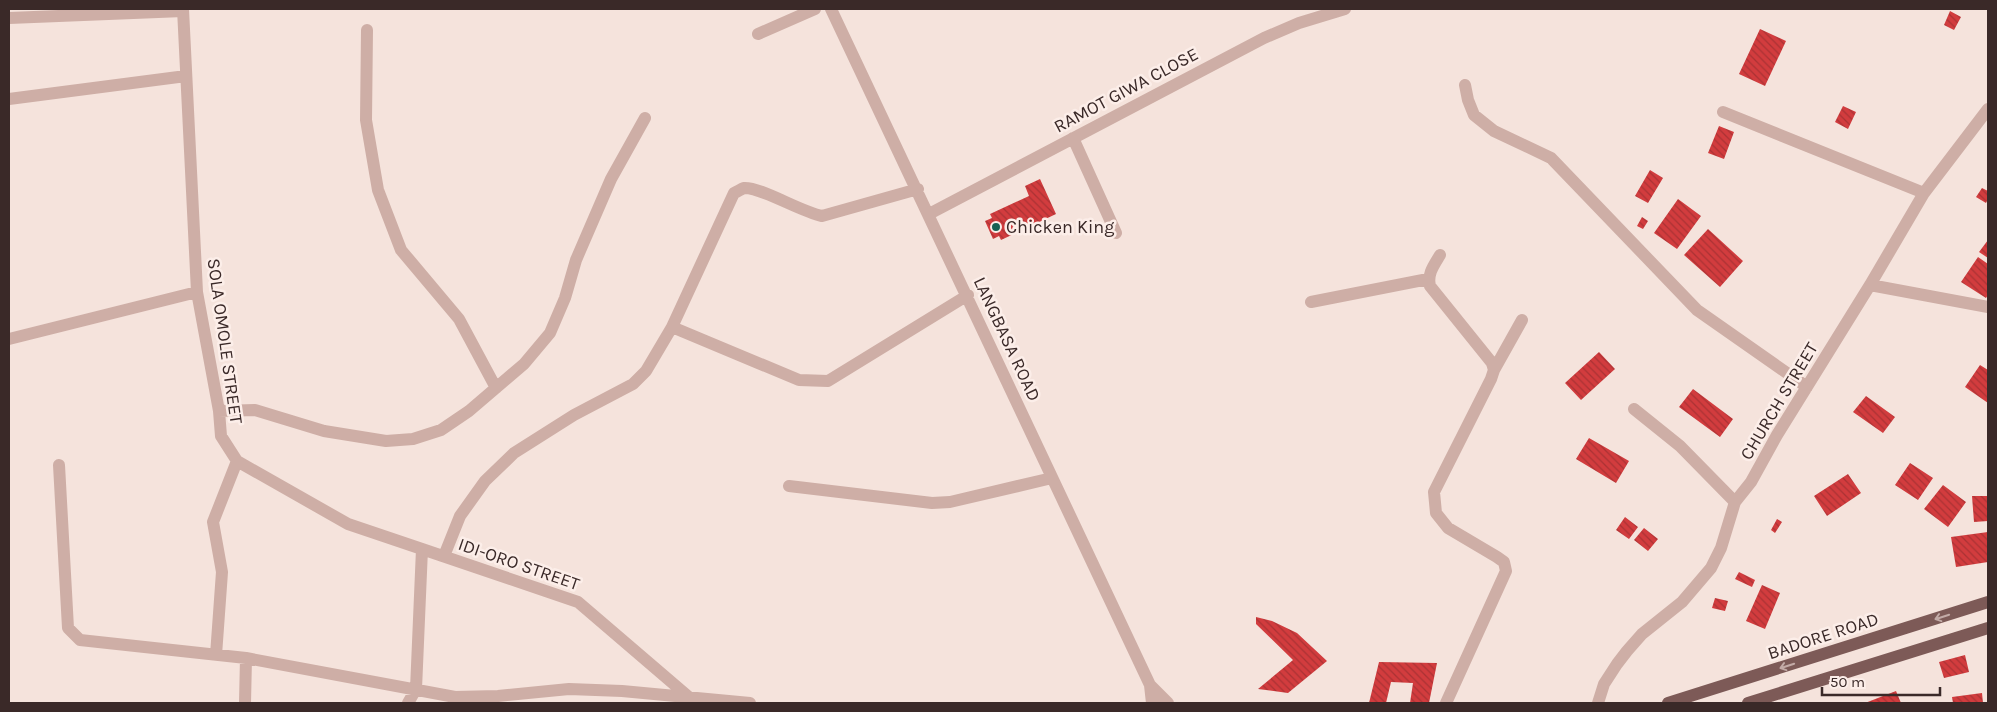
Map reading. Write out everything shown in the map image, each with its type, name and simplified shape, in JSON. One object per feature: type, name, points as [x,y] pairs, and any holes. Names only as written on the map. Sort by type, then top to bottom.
[{"type":"main road","name":"BADORE ROAD","points":[[1668,703],[1988,602]]},
{"type":"main road","points":[[1748,703],[1988,628]]},
{"type":"street","points":[[758,34],[815,9]]},
{"type":"street","name":"LANGBASA ROAD","points":[[831,9],[918,188],[1150,685]]},
{"type":"street","name":"RAMOT GIWA CLOSE","points":[[929,214],[1264,38],[1298,23],[1345,9]]},
{"type":"street","points":[[9,18],[183,10]]},
{"type":"street","name":"SOLA OMOLE STREET","points":[[183,10],[197,292],[220,411],[221,436],[237,461],[348,524],[422,549]]},
{"type":"street","points":[[367,30],[366,120],[378,190],[401,250],[459,319],[496,388]]},
{"type":"street","points":[[9,99],[186,76]]},
{"type":"street","points":[[1465,85],[1474,115],[1494,130],[1551,158],[1697,310],[1807,387]]},
{"type":"street","name":"CHURCH STREET","points":[[1598,703],[1604,684],[1622,657],[1642,634],[1682,602],[1711,568],[1721,548],[1735,502],[1751,482],[1924,193],[1988,108]]},
{"type":"street","points":[[1722,112],[1924,193]]},
{"type":"street","points":[[220,411],[255,410],[324,431],[386,441],[413,439],[441,430],[469,411],[524,364],[550,333],[576,260],[603,197],[645,118]]},
{"type":"street","points":[[1074,138],[1116,233]]},
{"type":"street","points":[[444,556],[460,516],[485,481],[514,453],[574,415],[633,384],[646,372],[672,328],[734,193],[743,188],[753,190],[810,214],[822,216],[918,188]]},
{"type":"street","points":[[1440,255],[1428,279],[1430,286],[1492,363],[1494,370]]},
{"type":"street","points":[[1311,302],[1428,279]]},
{"type":"street","points":[[1870,285],[1988,307]]},
{"type":"street","points":[[9,339],[197,292]]},
{"type":"street","points":[[672,328],[799,380],[828,381],[968,296]]},
{"type":"street","points":[[1446,703],[1506,571],[1504,562],[1448,528],[1436,512],[1434,492],[1494,370],[1522,320]]},
{"type":"street","points":[[1634,409],[1680,446],[1735,502]]},
{"type":"street","points":[[216,655],[222,572],[213,522],[237,461]]},
{"type":"street","points":[[59,465],[68,628],[80,640],[246,658],[455,697],[498,696],[569,689],[622,691],[750,703]]},
{"type":"street","points":[[789,486],[932,503],[950,502],[1052,478]]},
{"type":"street","points":[[408,703],[416,689],[422,549]]},
{"type":"street","name":"IDI-ORO STREET","points":[[422,549],[578,602],[690,698]]},
{"type":"street","points":[[244,703],[246,658]]},
{"type":"street","points":[[1150,685],[1152,703]]},
{"type":"street","points":[[1150,685],[1168,703]]},
{"type":"building","points":[[1950,11],[1961,17],[1954,30],[1944,25]]},
{"type":"building","points":[[1760,29],[1786,41],[1765,86],[1739,74]]},
{"type":"building","points":[[1843,106],[1856,112],[1848,129],[1835,122]]},
{"type":"building","points":[[1719,126],[1734,132],[1724,159],[1708,153]]},
{"type":"building","points":[[1650,170],[1663,178],[1648,203],[1635,196]]},
{"type":"building","points":[[1040,179],[1056,214],[1001,240],[999,236],[993,239],[985,221],[992,218],[990,214],[1029,196],[1025,186]]},
{"type":"building","points":[[1982,188],[1988,191],[1986,203],[1976,197]]},
{"type":"building","points":[[1678,199],[1701,216],[1677,249],[1654,233]]},
{"type":"building","points":[[1642,217],[1648,221],[1643,229],[1637,226]]},
{"type":"building","points":[[1708,229],[1743,261],[1720,287],[1684,255]]},
{"type":"building","points":[[1988,240],[1988,258],[1979,252]]},
{"type":"building","points":[[1978,257],[1988,264],[1988,295],[1986,298],[1961,282]]},
{"type":"building","points":[[1599,352],[1615,369],[1581,400],[1565,383]]},
{"type":"building","points":[[1980,365],[1988,370],[1988,403],[1965,387]]},
{"type":"building","points":[[1693,389],[1733,419],[1720,437],[1679,407]]},
{"type":"building","points":[[1866,396],[1895,417],[1883,433],[1853,412]]},
{"type":"building","points":[[1589,438],[1629,461],[1616,483],[1576,459]]},
{"type":"building","points":[[1910,463],[1933,478],[1918,500],[1895,485]]},
{"type":"building","points":[[1848,474],[1861,493],[1827,516],[1814,496]]},
{"type":"building","points":[[1943,485],[1966,502],[1948,527],[1924,509]]},
{"type":"building","points":[[1972,496],[1988,496],[1988,521],[1974,522]]},
{"type":"building","points":[[1625,517],[1638,527],[1629,539],[1616,530]]},
{"type":"building","points":[[1777,519],[1782,522],[1775,533],[1771,530]]},
{"type":"building","points":[[1644,528],[1658,539],[1648,551],[1634,540]]},
{"type":"building","points":[[1988,532],[1988,562],[1956,567],[1951,537]]},
{"type":"building","points":[[1739,572],[1755,580],[1752,587],[1735,579]]},
{"type":"building","points":[[1762,585],[1780,593],[1765,629],[1746,621]]},
{"type":"building","points":[[1715,598],[1728,601],[1725,611],[1712,608]]},
{"type":"building","points":[[1256,617],[1272,621],[1297,633],[1327,661],[1288,693],[1258,689],[1293,660],[1256,624]]},
{"type":"building","points":[[1965,655],[1969,672],[1944,678],[1939,662]]},
{"type":"building","points":[[1379,662],[1437,663],[1429,703],[1410,703],[1413,683],[1391,682],[1386,703],[1369,703]]},
{"type":"building","points":[[1896,691],[1901,703],[1865,703]]},
{"type":"building","points":[[1982,693],[1983,703],[1953,703],[1952,697]]},
{"type":"place","name":"Chicken King","points":[[996,227]]}]
